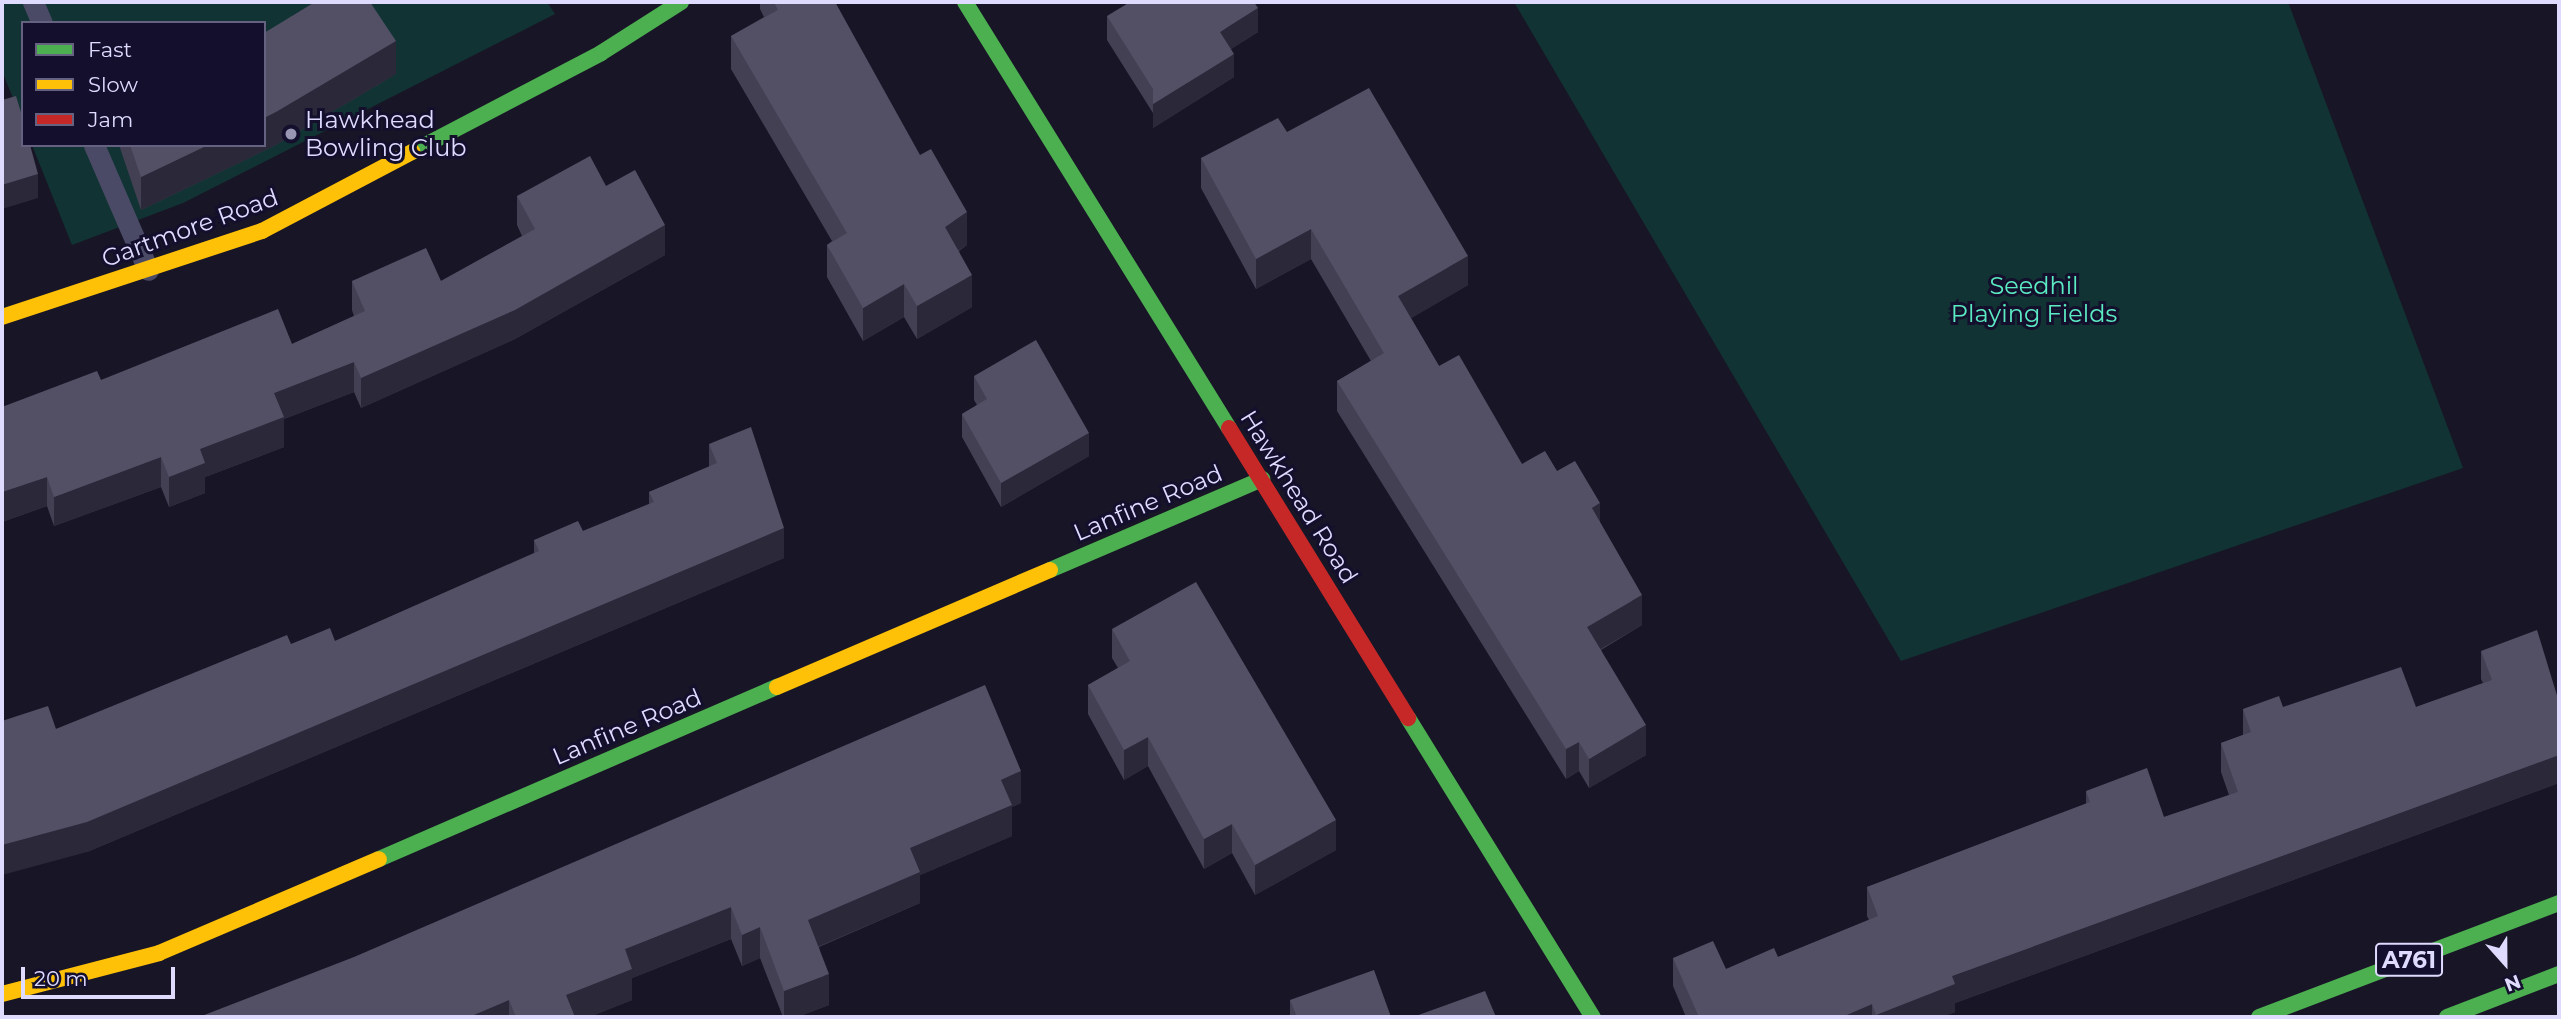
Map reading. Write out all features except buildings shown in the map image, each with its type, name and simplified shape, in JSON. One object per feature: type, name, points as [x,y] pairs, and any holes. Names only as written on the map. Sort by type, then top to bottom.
[{"type":"street","name":"Gartmore Road","points":[[2,317],[262,231],[601,53],[681,2]]},
{"type":"street","name":"Hawkhead Road","points":[[965,2],[1593,1017]]},
{"type":"street","name":"Lanfine Road","points":[[2,994],[159,953],[1262,479]]},
{"type":"street","name":"A761","points":[[2259,1017],[2559,904]]},
{"type":"street","name":"A761","points":[[2447,1017],[2559,974]]},
{"type":"lane","points":[[33,2],[41,21]]},
{"type":"lane","points":[[95,147],[148,270]]},
{"type":"green space","name":"Hawkhead Bowling Club","points":[[2,2],[547,2],[555,14],[183,203],[72,245],[33,147],[266,147],[266,21],[21,21],[21,118],[2,71]]},
{"type":"green space","name":"Seedhil Playing Fields","points":[[1514,2],[2288,2],[2463,468],[1901,661]]},
{"type":"traffic: fast","points":[[412,152],[601,53],[681,2]]},
{"type":"traffic: fast","points":[[965,2],[1229,428]]},
{"type":"traffic: fast","points":[[1050,570],[1262,479]]},
{"type":"traffic: fast","points":[[379,859],[777,687]]},
{"type":"traffic: fast","points":[[1408,718],[1593,1017]]},
{"type":"traffic: fast","points":[[2259,1017],[2559,903]]},
{"type":"traffic: fast","points":[[2447,1017],[2559,974]]},
{"type":"traffic: slow","points":[[2,317],[262,231],[412,152]]},
{"type":"traffic: slow","points":[[777,687],[1050,570]]},
{"type":"traffic: slow","points":[[2,994],[159,953],[379,859]]},
{"type":"traffic: jam","points":[[1229,428],[1408,718]]},
{"type":"place","name":"Hawkhead Bowling Club","points":[[291,134]]}]
